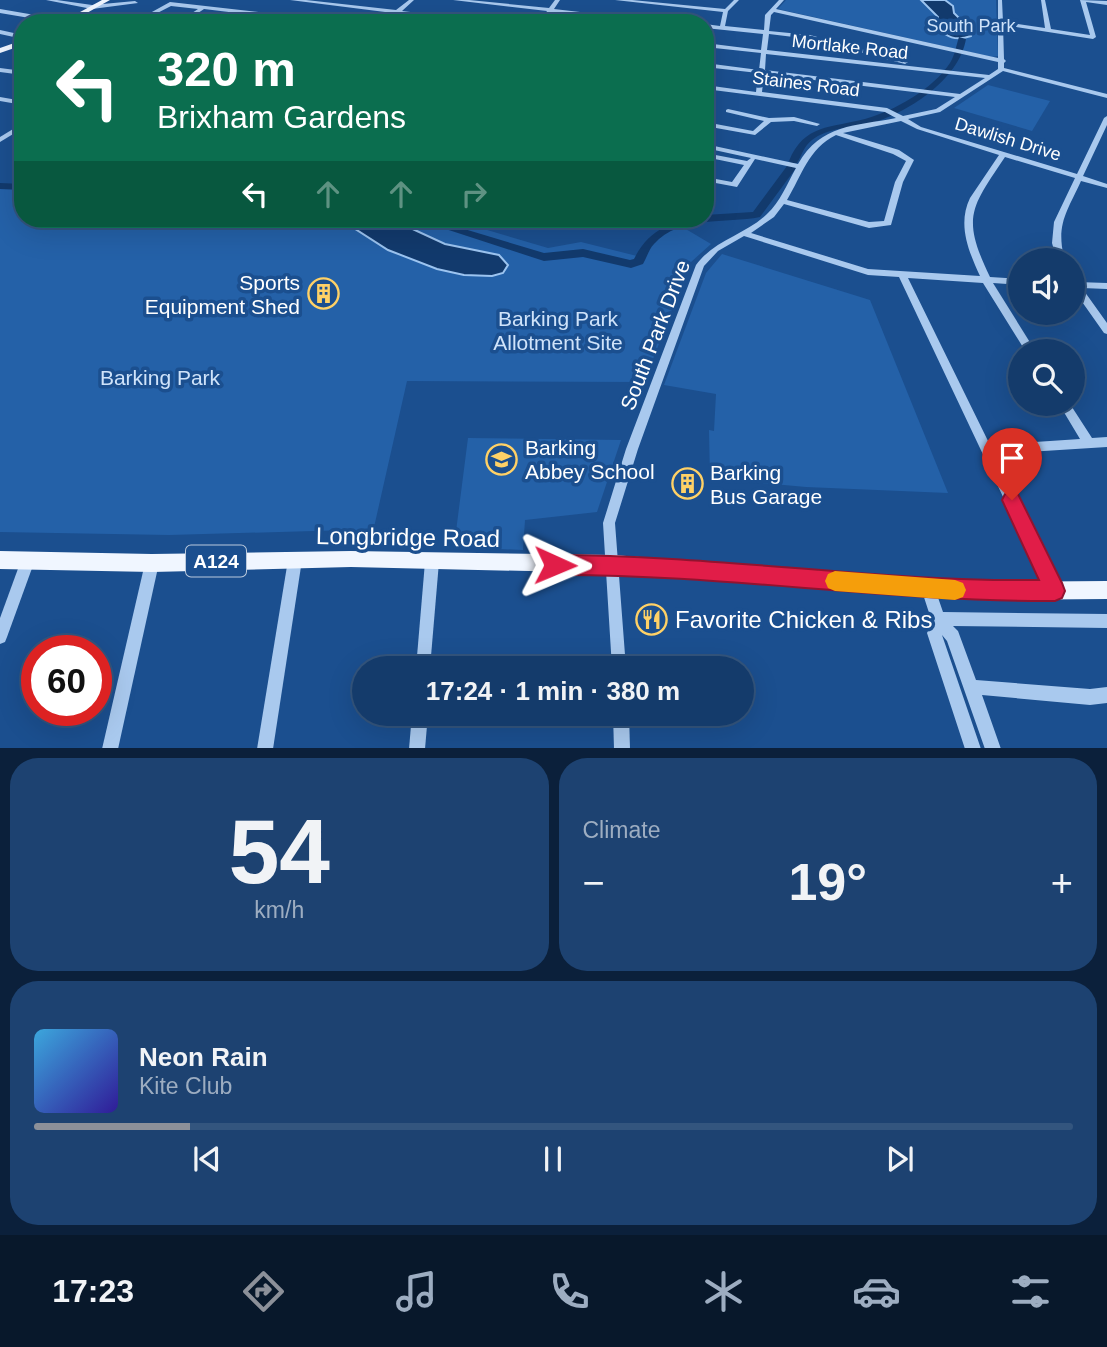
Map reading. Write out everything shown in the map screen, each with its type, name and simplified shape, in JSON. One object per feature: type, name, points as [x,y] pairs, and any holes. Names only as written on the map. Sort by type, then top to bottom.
[{"type":"main road","points":[[79,14],[107,0]]},
{"type":"main road","points":[[0,51],[12,46]]},
{"type":"main road","name":"Longbridge Road","points":[[0,560],[613,564],[975,591],[1107,590]]},
{"type":"street","points":[[48,0],[92,7],[135,3]]},
{"type":"street","points":[[292,0],[424,14]]},
{"type":"street","points":[[394,14],[412,0]]},
{"type":"street","points":[[455,0],[586,14]]},
{"type":"street","points":[[548,14],[558,0]]},
{"type":"street","points":[[617,0],[663,2],[726,11]]},
{"type":"street","points":[[722,28],[726,11],[737,0]]},
{"type":"street","points":[[759,94],[768,15],[782,0]]},
{"type":"street","points":[[1000,0],[1003,65]]},
{"type":"street","points":[[1043,0],[1048,30]]},
{"type":"street","points":[[1000,23],[1093,37],[1083,0],[1107,3]]},
{"type":"street","points":[[310,14],[328,2]]},
{"type":"street","points":[[150,14],[168,4],[260,14]]},
{"type":"street","points":[[194,14],[204,8]]},
{"type":"street","points":[[773,10],[962,52],[1107,96]]},
{"type":"street","points":[[0,11],[17,14]]},
{"type":"street","points":[[714,27],[810,37],[914,64],[923,69]]},
{"type":"street","name":"Mortlake Road","points":[[714,46],[992,77]]},
{"type":"street","name":"South Park Drive","points":[[618,656],[613,564],[608,533],[611,513],[695,275],[710,253],[771,214],[781,201],[795,165],[821,138],[836,132],[938,111],[992,77],[1003,65]]},
{"type":"street","points":[[714,66],[963,96]]},
{"type":"street","name":"Staines Road","points":[[714,88],[889,111],[902,118]]},
{"type":"street","points":[[0,99],[14,102]]},
{"type":"street","points":[[728,111],[769,120],[794,119],[817,124]]},
{"type":"street","name":"Dawlish Drive","points":[[902,118],[919,128],[1107,186]]},
{"type":"street","points":[[1057,248],[1058,222],[1107,118]]},
{"type":"street","points":[[714,126],[755,133],[769,120]]},
{"type":"street","points":[[727,151],[736,130]]},
{"type":"street","points":[[781,201],[869,225],[888,223],[900,182],[910,160],[896,152],[836,132]]},
{"type":"street","points":[[1098,137],[1107,140]]},
{"type":"street","points":[[714,152],[727,151],[795,165]]},
{"type":"street","points":[[1003,154],[970,206],[969,229],[987,280],[1023,339]]},
{"type":"street","points":[[714,155],[749,164]]},
{"type":"street","points":[[714,180],[734,185],[755,156]]},
{"type":"street","points":[[743,233],[868,272],[1008,281]]},
{"type":"street","points":[[903,276],[1055,591]]},
{"type":"street","points":[[1085,285],[1107,286]]},
{"type":"street","points":[[1085,300],[1107,330]]},
{"type":"street","points":[[1072,416],[1089,443]]},
{"type":"street","points":[[987,450],[1107,442]]},
{"type":"street","points":[[0,637],[28,560]]},
{"type":"street","points":[[265,748],[295,560]]},
{"type":"street","points":[[425,656],[432,562]]},
{"type":"street","points":[[110,748],[152,563]]},
{"type":"street","points":[[928,588],[938,620],[953,636],[993,748]]},
{"type":"street","points":[[938,620],[1107,621]]},
{"type":"street","points":[[938,620],[934,633],[973,748]]},
{"type":"street","points":[[971,687],[1090,697],[1107,695]]},
{"type":"street","points":[[417,748],[419,726]]},
{"type":"street","points":[[621,726],[622,748]]},
{"type":"green space","name":"South Park","points":[[786,0],[996,0],[998,56],[992,57],[778,9]]},
{"type":"green space","points":[[988,85],[1050,101],[1032,131],[954,108]]},
{"type":"green space","name":"Barking Park","points":[[0,189],[14,189],[14,228],[447,228],[542,257],[582,254],[623,265],[638,263],[652,240],[674,228],[684,228],[711,244],[691,262],[644,382],[407,381],[370,545],[348,530],[169,535],[0,532]]},
{"type":"green space","points":[[458,228],[480,228],[548,248],[581,242],[637,256],[634,261],[628,262],[580,250],[543,254]]},
{"type":"green space","points":[[722,254],[870,300],[948,493],[806,487],[710,478],[709,430],[714,431],[716,394],[664,385],[706,273]]},
{"type":"green space","points":[[468,438],[621,440],[597,512],[525,520],[523,550],[454,547]]},
{"type":"shaded area","points":[[921,0],[945,0],[972,31],[971,36],[955,38],[939,30],[935,27],[938,17]]},
{"type":"shaded area","points":[[354,228],[410,228],[445,244],[499,255],[508,265],[503,273],[492,276],[464,275],[437,269],[388,250]]},
{"type":"waterway","points":[[794,161],[799,148],[807,139],[818,133],[880,117],[919,96],[944,76],[960,52],[962,39]]},
{"type":"waterway","points":[[714,217],[756,215],[791,168]]},
{"type":"waterway","points":[[0,186],[14,187]]},
{"type":"waterway","points":[[449,228],[544,257],[583,253],[631,264],[639,261],[647,244],[672,228]]},
{"type":"slow traffic","points":[[835,581],[955,590]]},
{"type":"place","name":"Sports Equipment Shed","points":[[323,294]]},
{"type":"place","name":"Barking Abbey School","points":[[502,459]]},
{"type":"place","name":"Barking Bus Garage","points":[[687,484]]},
{"type":"place","name":"Favorite Chicken & Ribs","points":[[652,619]]},
{"type":"route","points":[[555,565],[613,564],[699,569],[975,591],[1055,591],[1012,500]]},
{"type":"park label","name":"Barking Park Allotment Site","points":[[558,330]]}]
